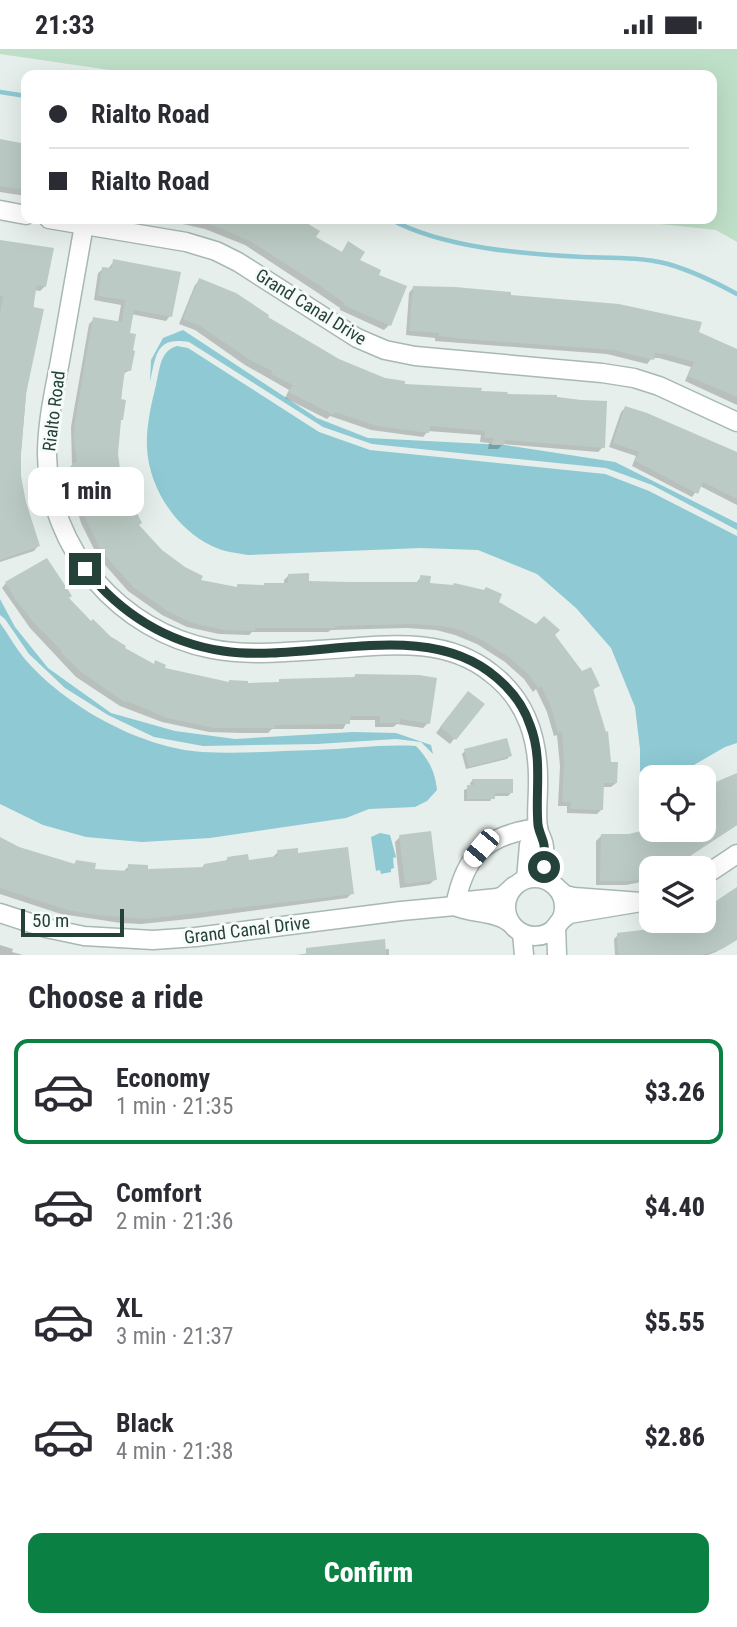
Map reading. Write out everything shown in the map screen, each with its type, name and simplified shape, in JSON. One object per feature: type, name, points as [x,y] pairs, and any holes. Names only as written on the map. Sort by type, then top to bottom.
[{"type":"street","points":[[0,210],[21,214]]},
{"type":"street","name":"Grand Canal Drive","points":[[78,224],[216,251],[238,262],[357,338],[385,350],[415,356],[634,378],[666,389],[737,422]]},
{"type":"street","name":"Rialto Road","points":[[84,225],[49,423],[47,457],[56,509],[69,543],[85,569],[119,605],[143,622],[176,639],[211,649],[254,653],[417,645],[444,649],[481,665],[503,683],[530,723],[538,762],[538,828],[544,844],[544,871],[554,885]]},
{"type":"street","points":[[455,906],[460,881],[481,848],[517,831],[538,828]]},
{"type":"street","name":"Rialto Road","points":[[520,883],[529,845],[538,828]]},
{"type":"street","points":[[716,868],[737,854]]},
{"type":"street","points":[[524,955],[505,904],[520,883],[537,878],[554,885],[565,895],[574,897],[639,901]]},
{"type":"street","name":"Grand Canal Drive","points":[[0,913],[46,928],[84,936],[153,940],[455,906],[467,901],[498,898],[520,883]]},
{"type":"street","points":[[554,885],[560,893],[564,908],[557,924],[557,955]]},
{"type":"street","points":[[516,928],[541,935],[569,914],[639,902]]},
{"type":"street","name":"Grand Canal Drive","points":[[455,906],[467,912],[501,917],[516,928]]},
{"type":"green space","points":[[0,49],[737,49],[737,242],[716,230],[660,224],[717,224],[717,70],[110,70],[0,54]]},
{"type":"water","points":[[183,330],[317,418],[368,438],[505,445],[615,462],[737,523],[737,530],[652,485],[606,468],[372,444],[323,427],[189,342],[170,342],[159,350],[150,382],[151,360],[163,338]]},
{"type":"water","points":[[171,348],[188,348],[319,432],[370,450],[605,474],[649,491],[737,536],[737,743],[694,765],[640,765],[635,707],[611,648],[576,608],[537,574],[478,550],[421,548],[248,555],[221,550],[199,539],[167,506],[153,478],[149,463],[149,416],[160,367]]},
{"type":"water","points":[[0,599],[15,627],[48,668],[111,713],[175,731],[235,739],[353,732],[396,733],[431,745],[433,754],[421,742],[396,739],[317,744],[203,746],[154,737],[108,715],[65,688],[29,654],[0,615]]},
{"type":"water","points":[[0,623],[24,658],[41,676],[82,708],[129,733],[179,749],[203,752],[416,746],[431,766],[437,790],[427,801],[415,807],[369,809],[346,818],[210,838],[142,842],[86,837],[43,825],[0,804]]},
{"type":"water","points":[[380,833],[390,835],[396,857],[393,858],[394,868],[391,872],[381,874],[380,870],[376,871],[371,837]]},
{"type":"building","points":[[0,139],[21,143],[21,189],[0,186]]},
{"type":"building","points":[[210,224],[308,224],[320,231],[316,237],[342,252],[348,241],[365,252],[360,260],[381,270],[379,275],[407,286],[391,326],[343,305],[344,303],[320,286],[250,241]]},
{"type":"building","points":[[0,240],[54,248],[46,287],[37,285],[33,307],[44,309],[26,394],[21,452],[21,476],[26,502],[40,546],[0,560],[0,315],[3,296],[0,296]]},
{"type":"building","points":[[113,259],[181,272],[172,317],[134,310],[130,333],[136,334],[135,351],[131,371],[125,370],[121,399],[126,400],[118,454],[130,506],[133,505],[142,523],[139,525],[162,550],[203,576],[201,580],[237,587],[237,584],[288,583],[288,574],[309,573],[309,581],[350,582],[420,582],[420,575],[431,576],[430,583],[454,583],[484,590],[486,587],[502,594],[499,602],[536,624],[544,616],[560,630],[555,635],[582,671],[591,667],[600,686],[593,689],[606,732],[608,731],[611,762],[618,762],[617,783],[604,783],[603,810],[570,809],[571,802],[562,802],[562,732],[558,733],[551,707],[541,686],[538,688],[529,675],[510,658],[482,640],[460,630],[412,624],[224,630],[192,623],[167,611],[133,587],[102,552],[85,518],[73,477],[72,463],[77,462],[75,421],[93,317],[122,322],[125,300],[98,296],[102,267],[112,268]]},
{"type":"building","points":[[199,278],[236,293],[269,315],[268,317],[339,359],[385,378],[405,381],[405,384],[482,388],[481,391],[508,392],[507,394],[557,395],[581,400],[607,401],[605,448],[505,440],[504,445],[492,445],[493,438],[484,438],[485,431],[430,426],[429,433],[377,426],[335,412],[334,415],[288,392],[293,385],[271,374],[272,371],[250,360],[200,326],[183,319]]},
{"type":"building","points":[[413,286],[455,287],[511,292],[511,295],[619,304],[702,322],[699,332],[737,349],[737,397],[688,376],[694,362],[665,354],[655,353],[654,360],[613,350],[464,339],[439,336],[439,333],[409,331]]},
{"type":"building","points":[[625,406],[737,452],[737,499],[703,482],[698,494],[635,461],[639,452],[613,443]]},
{"type":"building","points":[[47,558],[72,596],[69,598],[91,621],[93,619],[110,636],[126,646],[125,648],[154,664],[155,660],[166,665],[165,668],[229,682],[248,683],[279,682],[279,679],[355,677],[355,674],[419,675],[437,678],[430,724],[400,719],[400,723],[380,723],[380,716],[350,716],[350,724],[214,728],[167,718],[127,701],[126,703],[81,672],[61,653],[15,599],[5,582]]},
{"type":"building","points":[[468,691],[485,704],[456,740],[440,727]]},
{"type":"building","points":[[507,738],[512,756],[469,767],[464,749]]},
{"type":"building","points":[[737,773],[737,825],[716,839],[716,782]]},
{"type":"building","points":[[472,779],[513,779],[513,793],[495,793],[495,799],[467,799],[467,785],[474,785]]},
{"type":"building","points":[[431,831],[437,880],[405,884],[399,835]]},
{"type":"building","points":[[639,832],[639,842],[711,842],[690,856],[639,856],[639,880],[600,881],[601,834]]},
{"type":"building","points":[[0,837],[19,847],[75,864],[76,860],[96,863],[95,869],[128,871],[128,864],[148,865],[148,869],[204,867],[204,864],[228,860],[227,857],[248,854],[249,860],[278,856],[277,850],[298,848],[298,853],[348,847],[354,894],[147,919],[97,915],[67,910],[0,888]]},
{"type":"building","points":[[737,887],[737,940],[722,949],[702,955],[618,955],[617,933],[639,930],[639,933],[716,933],[716,901]]},
{"type":"building","points":[[385,939],[386,955],[306,955],[306,948]]},
{"type":"waterway","points":[[0,92],[21,95]]},
{"type":"waterway","points":[[400,224],[434,237],[484,248],[658,262],[695,273],[737,294]]},
{"type":"route","points":[[85,569],[130,614],[169,636],[211,649],[254,653],[417,645],[457,653],[481,665],[503,683],[530,723],[538,762],[538,828],[544,844],[544,867]]}]
